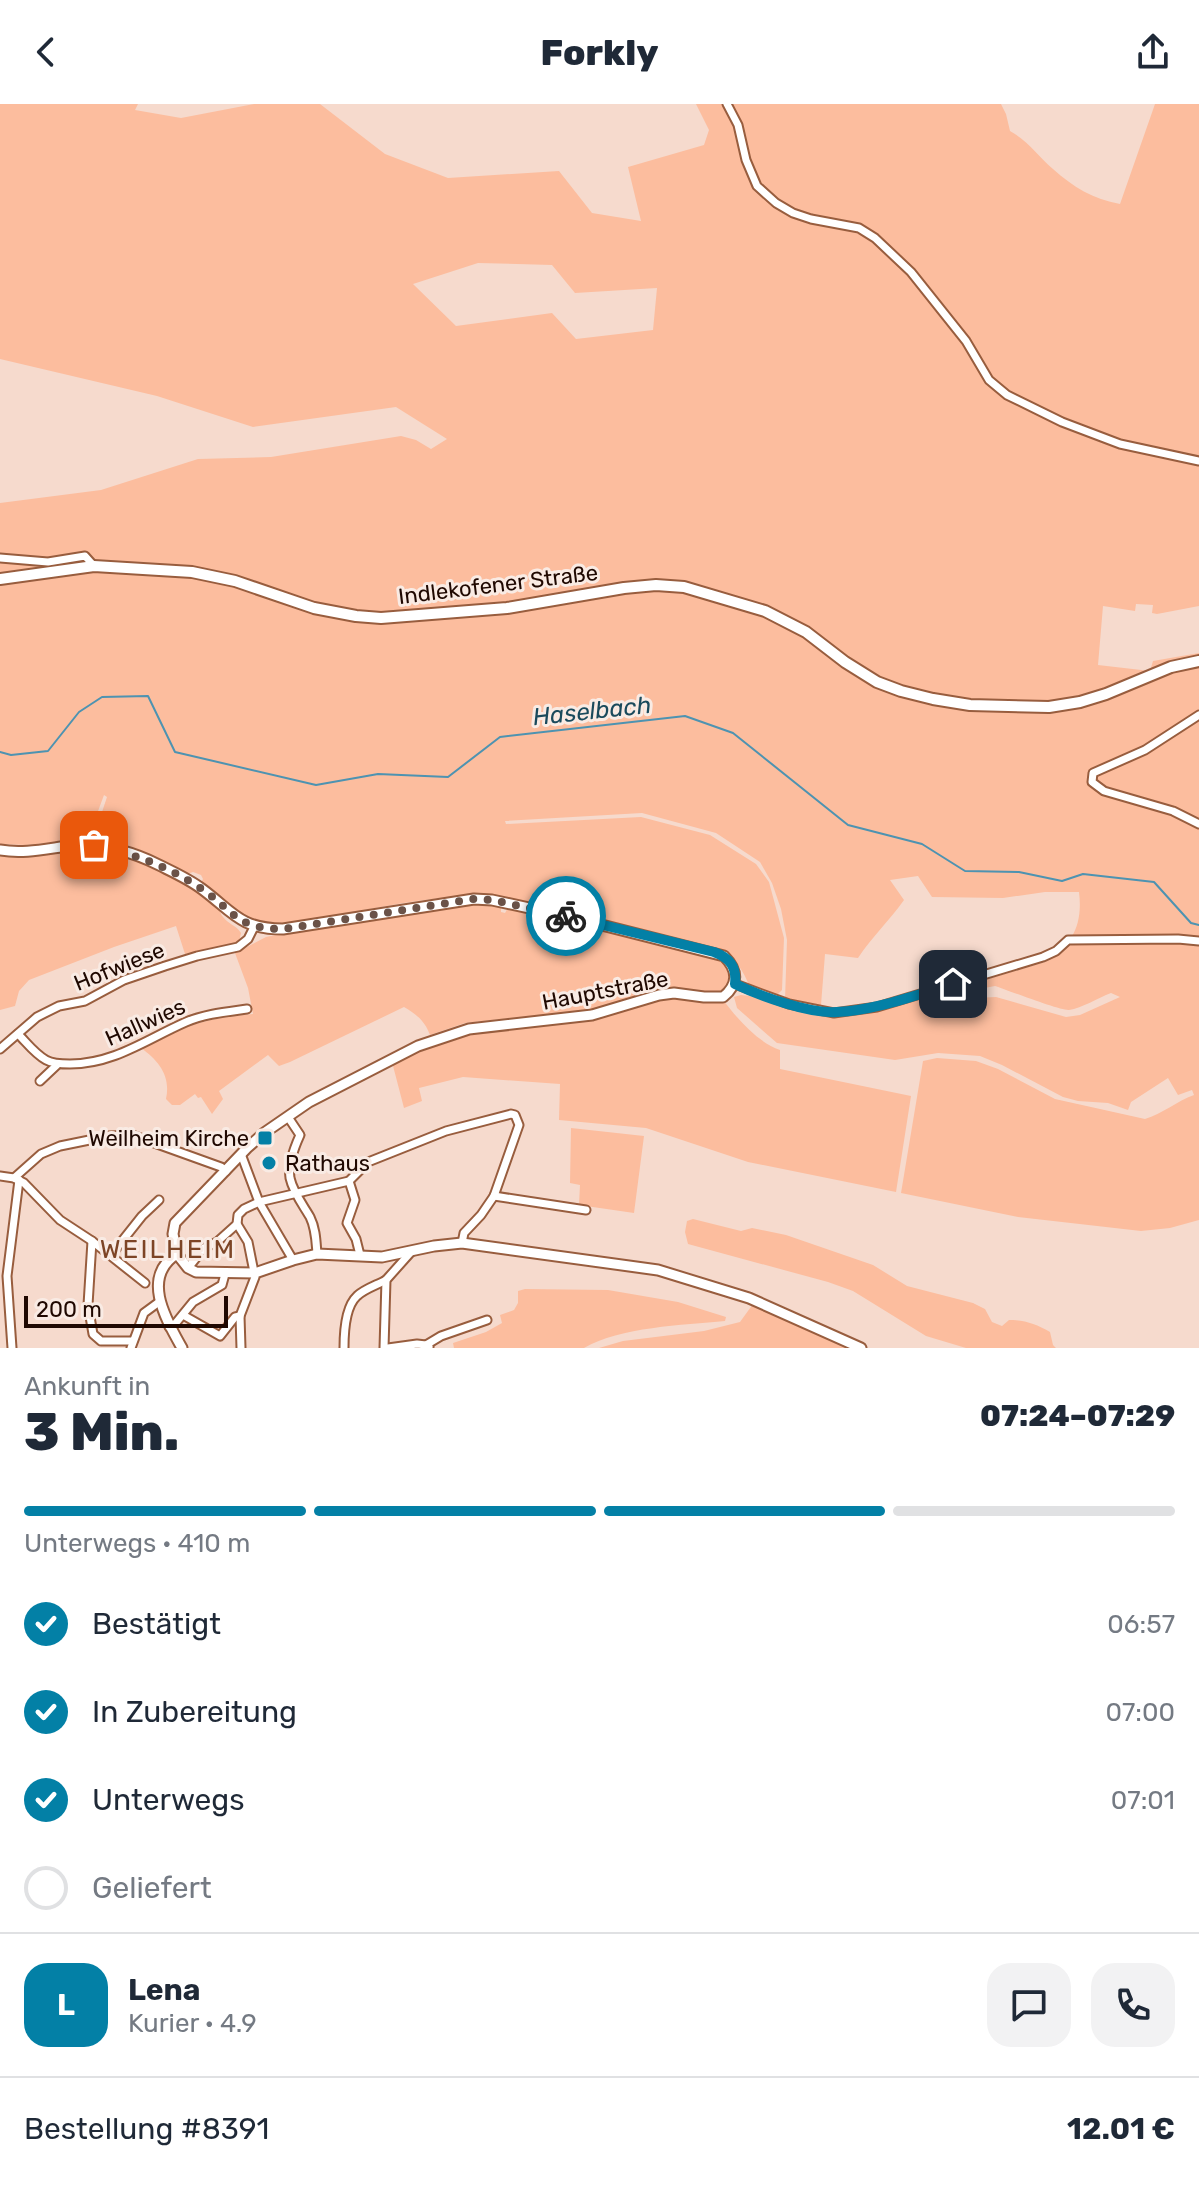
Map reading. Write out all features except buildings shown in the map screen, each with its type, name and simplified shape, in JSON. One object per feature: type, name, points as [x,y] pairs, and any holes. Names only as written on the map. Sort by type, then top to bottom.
[{"type":"main road","name":"Indlekofener Straße","points":[[0,579],[94,566],[192,572],[235,581],[314,608],[356,616],[408,617],[507,608],[624,588],[656,585],[684,587],[765,611],[806,632],[877,682],[933,699],[970,705],[1049,707],[1080,702],[1171,667],[1199,661]]},
{"type":"street","points":[[727,104],[738,125],[746,160],[757,186],[793,213],[859,228],[875,238],[911,272],[966,341],[989,380],[1007,395],[1062,422],[1120,444],[1199,461]]},
{"type":"street","points":[[0,558],[48,562],[85,556],[94,566]]},
{"type":"street","points":[[1199,715],[1145,750],[1093,773],[1091,777],[1092,782],[1104,791],[1173,811],[1199,824]]},
{"type":"street","points":[[0,850],[30,852],[94,845],[125,852],[157,864],[199,886],[235,918],[254,927]]},
{"type":"street","name":"Hauptstraße","points":[[177,1254],[173,1234],[175,1223],[264,1133],[309,1102],[418,1046],[469,1029],[592,1015],[659,995],[674,993],[723,997],[735,984],[736,977],[732,963],[714,952],[492,900],[474,899],[283,929],[254,927]]},
{"type":"street","name":"Hofwiese","points":[[0,1049],[37,1017],[59,1006],[85,1001],[124,980],[197,956],[238,947],[248,939],[254,927]]},
{"type":"street","points":[[735,984],[789,1004],[834,1013],[877,1007],[1043,957],[1068,940],[1199,941]]},
{"type":"street","name":"Hallwies","points":[[58,1064],[87,1064],[109,1059],[189,1021],[247,1009]]},
{"type":"street","points":[[18,1034],[34,1051],[58,1064],[40,1081]]},
{"type":"street","points":[[241,1348],[240,1316],[255,1273],[245,1235],[237,1224],[236,1218],[244,1209],[259,1202],[349,1181],[368,1162],[409,1144],[446,1131],[515,1115],[519,1125],[494,1196],[464,1233],[462,1243]]},
{"type":"street","points":[[288,1117],[300,1135],[290,1176],[296,1194],[311,1219],[317,1254]]},
{"type":"street","points":[[12,1348],[7,1276],[19,1172],[41,1154],[60,1146],[109,1136],[132,1135],[226,1171]]},
{"type":"street","points":[[241,1154],[259,1202],[293,1260]]},
{"type":"street","points":[[0,1176],[24,1183],[60,1220],[145,1283]]},
{"type":"street","points":[[349,1181],[355,1200],[347,1223],[360,1255]]},
{"type":"street","points":[[494,1196],[586,1210]]},
{"type":"street","points":[[111,1255],[159,1200]]},
{"type":"street","points":[[188,1268],[204,1248],[217,1242],[237,1224]]},
{"type":"street","points":[[92,1241],[88,1305],[93,1334],[101,1344],[131,1344],[144,1313],[159,1302]]},
{"type":"street","points":[[182,1348],[159,1302],[162,1268],[177,1254],[188,1268],[196,1272],[255,1273],[317,1254],[382,1257],[462,1243],[658,1270],[749,1298],[861,1348]]},
{"type":"street","points":[[344,1348],[344,1334],[353,1300],[386,1280],[411,1252]]},
{"type":"street","points":[[169,1327],[193,1302],[222,1285],[225,1274]]},
{"type":"street","points":[[386,1280],[386,1348],[417,1344],[428,1346],[441,1336],[487,1320]]},
{"type":"street","points":[[183,1315],[220,1336],[235,1317],[240,1316]]},
{"type":"shaded area","points":[[0,104],[138,104],[135,110],[181,118],[254,104],[320,104],[385,154],[448,178],[559,171],[592,213],[641,221],[628,167],[704,145],[709,130],[696,104],[1001,104],[1010,131],[1061,175],[1092,195],[1120,204],[1155,104],[1199,104],[1199,606],[1157,614],[1152,613],[1153,605],[1136,604],[1135,611],[1103,606],[1098,665],[1150,671],[1153,661],[1199,653],[1199,1220],[1170,1228],[1141,1231],[1018,1217],[901,1193],[923,1061],[937,1058],[976,1061],[1055,1099],[1145,1119],[1194,1095],[1192,1090],[1178,1095],[1168,1078],[1131,1102],[1128,1110],[1108,1103],[1063,1097],[980,1056],[938,1053],[895,1060],[777,1043],[737,1008],[734,997],[741,995],[834,1016],[879,1010],[1045,962],[1063,948],[1074,933],[1079,914],[1079,892],[1045,892],[1003,898],[932,897],[918,876],[890,880],[904,900],[858,958],[825,954],[821,1005],[818,1008],[785,1000],[787,940],[772,883],[760,862],[716,833],[642,813],[505,821],[506,824],[641,817],[710,835],[756,864],[769,882],[784,938],[782,990],[774,998],[750,988],[738,966],[720,949],[502,896],[428,900],[291,924],[256,923],[233,912],[220,901],[201,883],[201,875],[193,872],[187,874],[142,854],[96,840],[107,797],[104,795],[91,839],[26,845],[0,844],[0,503],[101,490],[198,459],[271,457],[401,436],[431,449],[447,439],[396,407],[253,427],[157,396],[0,359]],"holes":[[[478,263],[552,265],[575,293],[657,288],[653,330],[576,339],[552,313],[456,326],[413,284]],[[995,986],[1069,1010],[1111,993],[1120,997],[1080,1015],[1066,1017],[996,997],[954,999],[952,994]]]},
{"type":"shaded area","points":[[68,849],[103,851],[133,858],[176,878],[216,902],[223,917],[241,933],[239,942],[185,954],[176,926],[29,980],[19,991],[15,1006],[0,1010],[0,854],[46,854]]},
{"type":"shaded area","points":[[477,902],[501,905],[501,912],[505,913],[509,906],[703,956],[715,955],[729,968],[732,978],[724,991],[713,994],[672,988],[590,1010],[465,1023],[430,1035],[420,1018],[404,1007],[279,1066],[268,1055],[219,1091],[223,1099],[212,1114],[201,1097],[195,1094],[180,1105],[172,1105],[166,1099],[165,1076],[153,1058],[141,1048],[195,1024],[253,1014],[248,988],[235,953],[266,937],[340,922]]},
{"type":"shaded area","points":[[662,998],[723,1000],[741,1022],[780,1050],[780,1069],[911,1096],[896,1192],[748,1162],[646,1128],[559,1120],[560,1084],[463,1077],[419,1088],[422,1101],[404,1108],[392,1062],[433,1044],[478,1031],[547,1023]]},
{"type":"shaded area","points":[[571,1128],[644,1136],[634,1213],[579,1205],[580,1185],[570,1183]]},
{"type":"shaded area","points":[[693,1219],[741,1231],[752,1228],[786,1235],[873,1265],[907,1286],[973,1303],[985,1309],[992,1322],[1002,1326],[1009,1320],[1040,1327],[1050,1332],[1056,1348],[966,1348],[926,1336],[853,1291],[688,1244],[685,1232],[687,1221]]},
{"type":"shaded area","points":[[608,1290],[678,1302],[726,1317],[725,1321],[633,1331],[584,1348],[454,1348],[453,1343],[502,1323],[500,1315],[514,1310],[518,1303],[518,1291]]},
{"type":"shaded area","points":[[753,1304],[852,1348],[599,1348],[623,1341],[704,1331],[740,1322]]},
{"type":"waterway","name":"Haselbach","points":[[0,752],[11,755],[48,751],[79,712],[102,697],[148,696],[175,752],[316,785],[378,774],[448,777],[500,737],[685,716],[733,733],[848,825],[922,844],[965,871],[1019,872],[1062,881],[1083,874],[1154,882],[1191,923],[1199,925]]},
{"type":"way so far","points":[[94,845],[157,864],[199,886],[235,918],[254,927],[283,929],[474,899],[566,916]]},
{"type":"place","name":"Weilheim Kirche","points":[[265,1138]]},
{"type":"place","name":"Rathaus","points":[[269,1163]]},
{"type":"district","name":"WEILHEIM","points":[[168,1249]]},
{"type":"route","points":[[566,916],[714,952],[732,963],[735,984],[789,1004],[834,1013],[877,1007],[953,984]]}]
